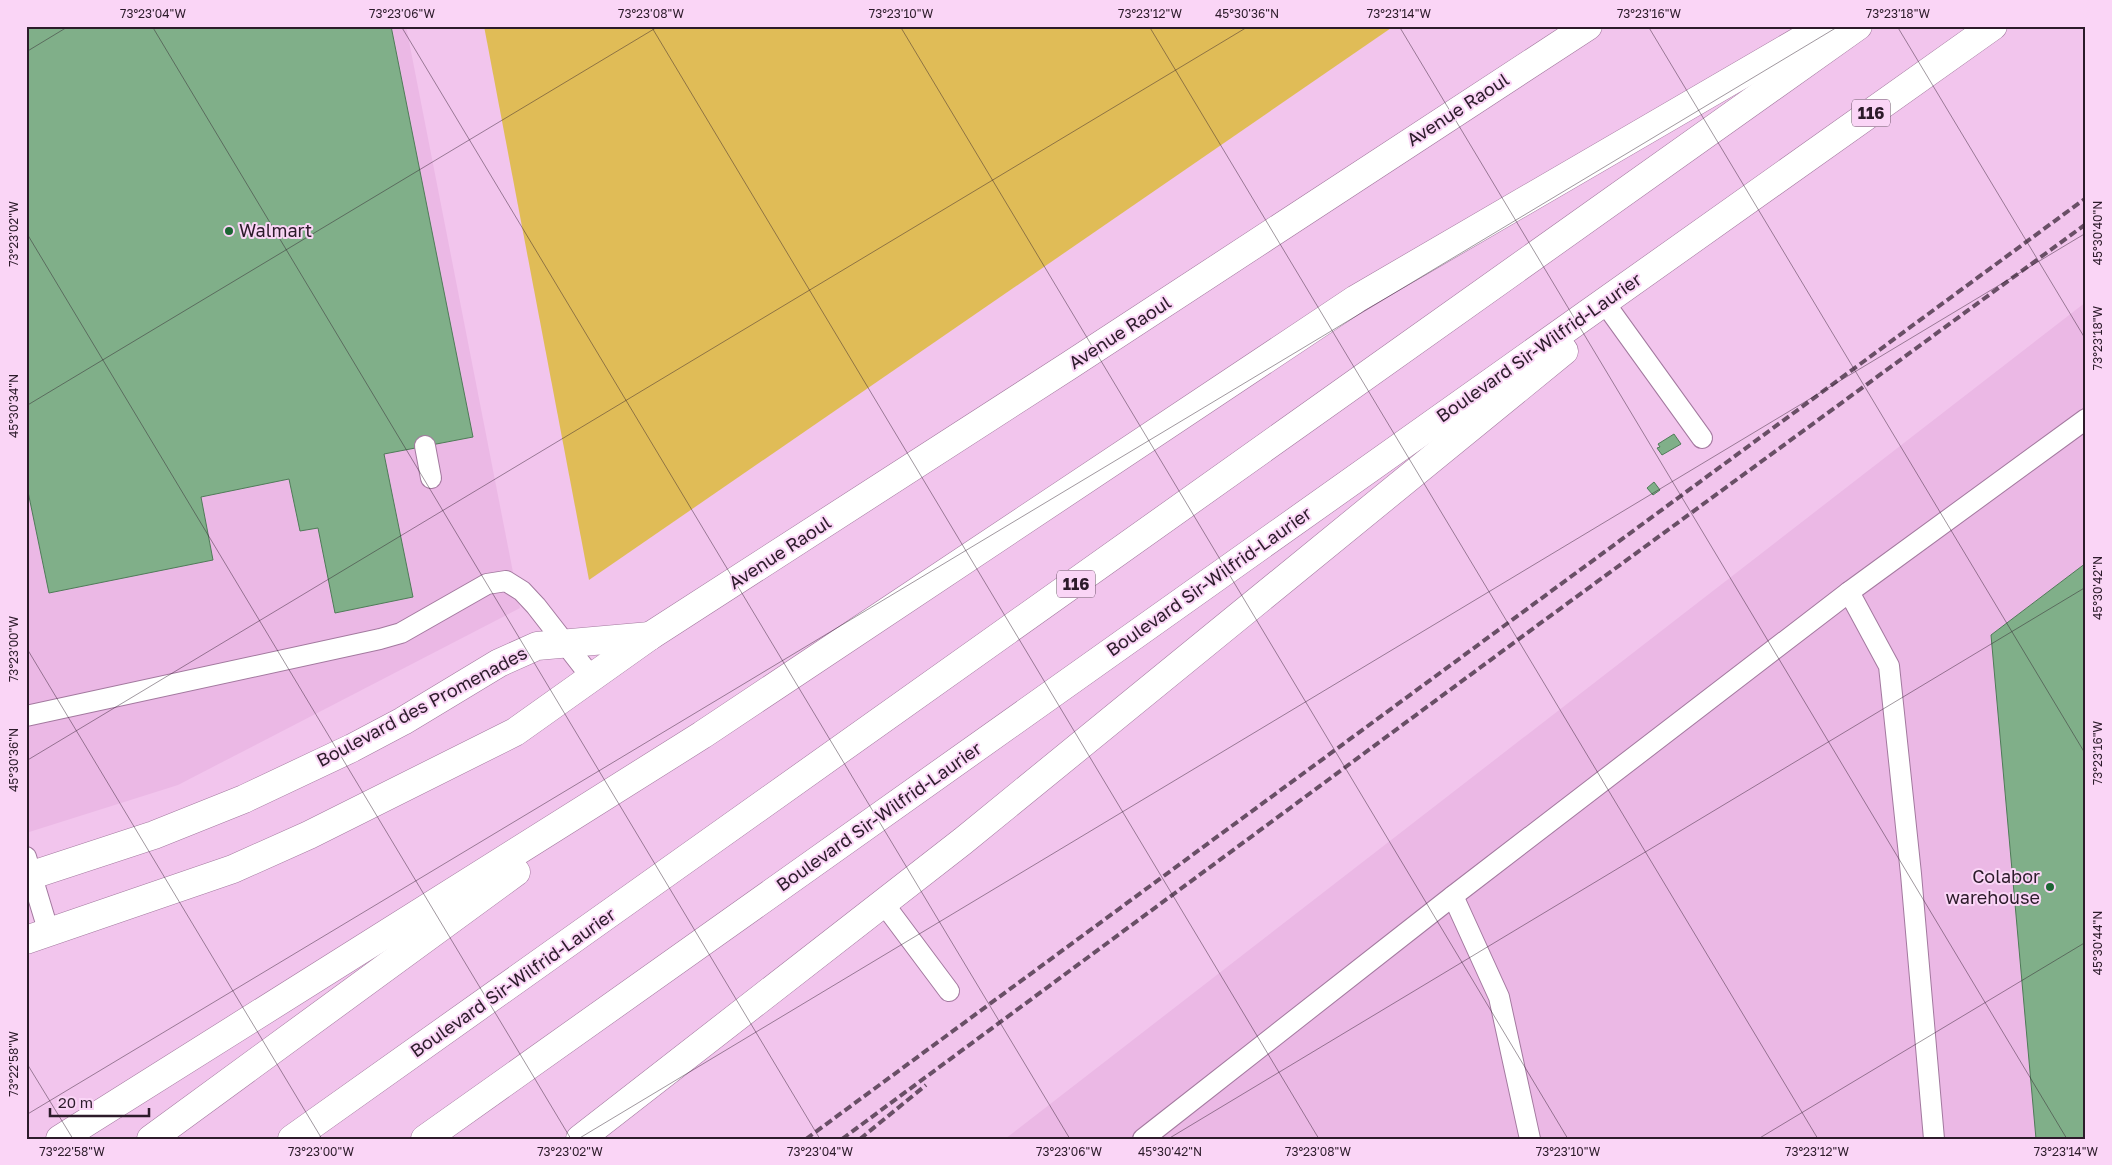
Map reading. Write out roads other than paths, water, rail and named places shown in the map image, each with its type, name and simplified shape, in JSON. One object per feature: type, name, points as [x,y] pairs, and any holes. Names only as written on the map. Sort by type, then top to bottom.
[{"type":"main road","name":"Avenue Raoul","points":[[650,636],[1078,360],[1588,26]]},
{"type":"main road","points":[[60,1139],[702,734],[1356,298],[1825,26]]},
{"type":"main road","name":"Boulevard Sir-Wilfrid-Laurier","points":[[292,1139],[1858,26]]},
{"type":"main road","name":"Boulevard Sir-Wilfrid-Laurier","points":[[425,1139],[1607,307],[1748,200],[1993,26]]},
{"type":"main road","points":[[580,1139],[884,904],[1607,307]]},
{"type":"main road","name":"Boulevard des Promenades","points":[[28,870],[154,835],[244,799],[403,721],[499,663],[537,646],[650,636]]},
{"type":"main road","points":[[38,937],[186,887],[309,835],[515,732],[650,636]]},
{"type":"main road","points":[[151,1139],[702,734]]},
{"type":"lane","points":[[1607,307],[1702,438]]},
{"type":"lane","points":[[1143,1139],[1453,896],[1849,592],[2086,419]]},
{"type":"lane","points":[[425,446],[431,478]]},
{"type":"lane","points":[[26,716],[401,634],[473,590],[496,581],[506,581],[522,590],[592,678]]},
{"type":"lane","points":[[1849,592],[1890,666],[1911,874],[1934,1139]]},
{"type":"lane","points":[[28,870],[38,937]]},
{"type":"lane","points":[[1453,896],[1499,997],[1530,1139]]},
{"type":"lane","points":[[884,904],[949,991]]},
{"type":"railway","points":[[806,1139],[2086,198]]},
{"type":"railway","points":[[842,1139],[1527,633],[2086,224]]},
{"type":"railway","points":[[860,1139],[926,1085]]},
{"type":"place","name":"Walmart","points":[[229,231]]},
{"type":"place","name":"Colabor warehouse","points":[[2050,887]]}]
